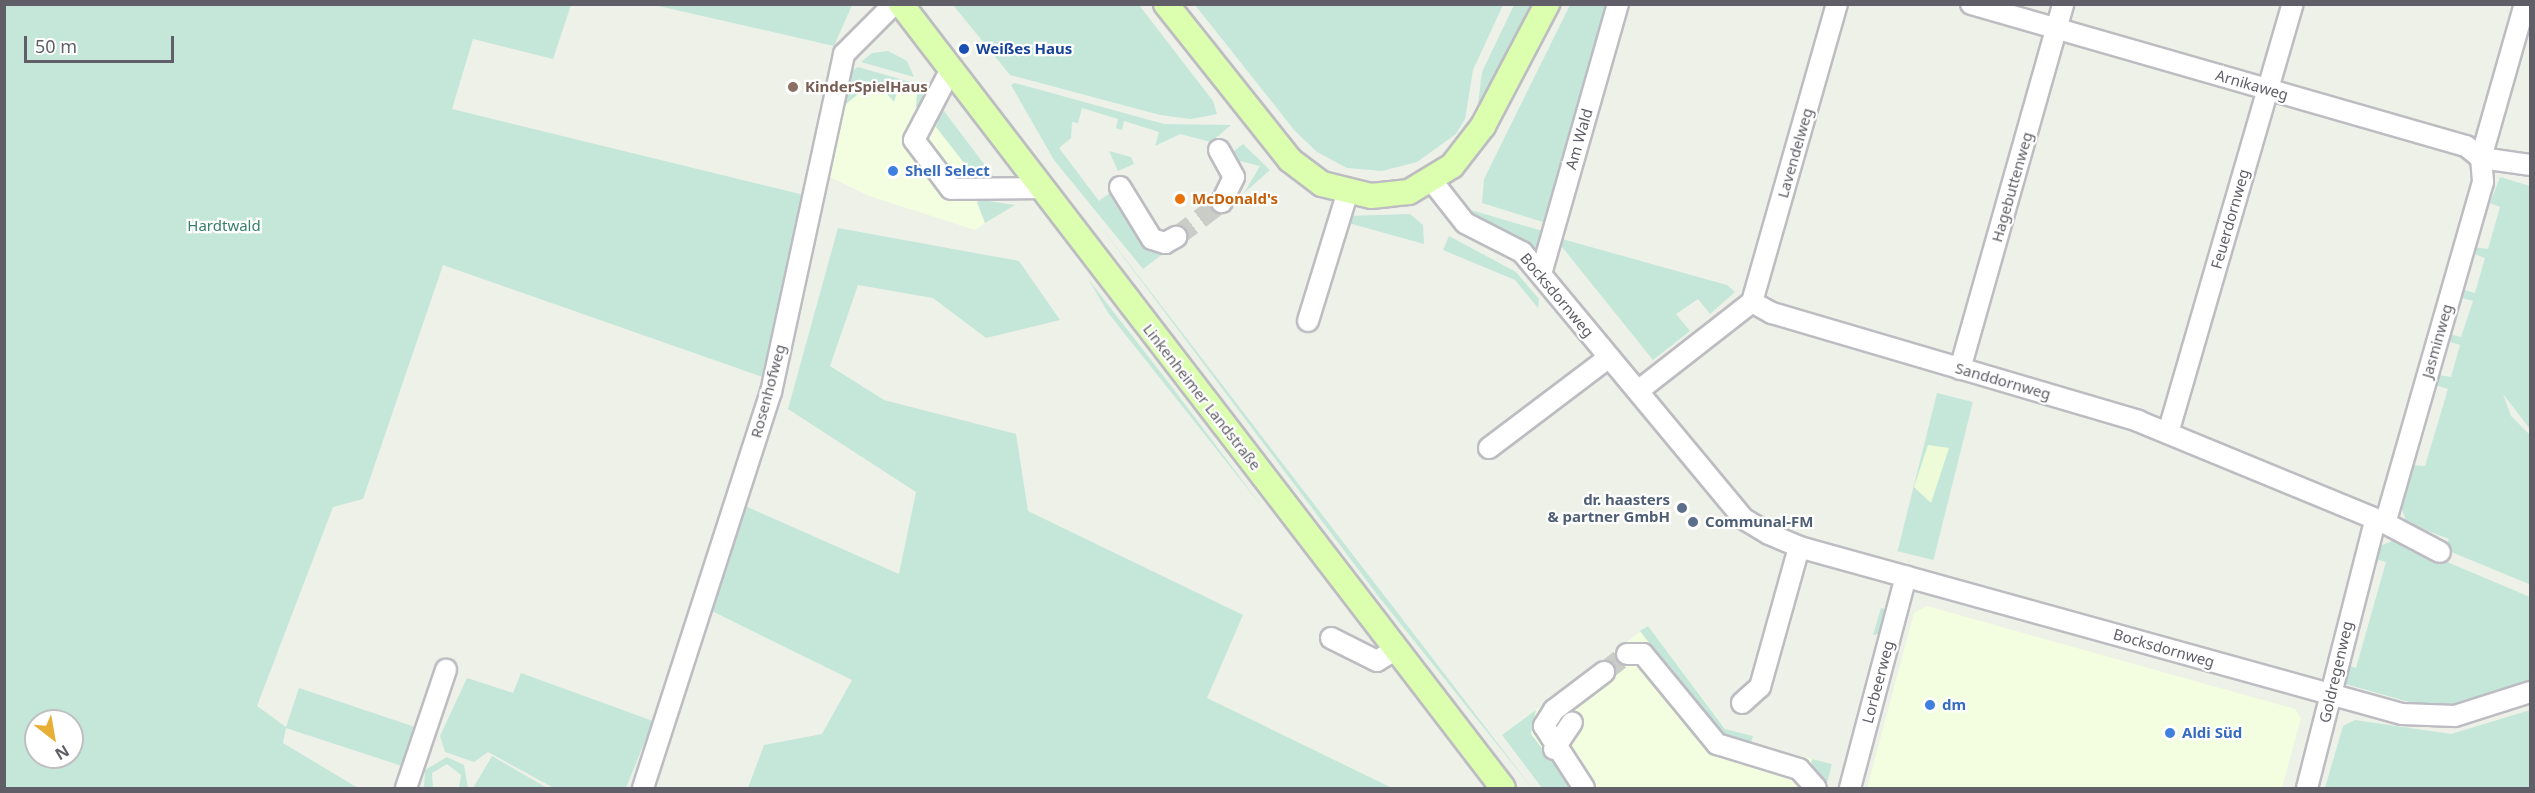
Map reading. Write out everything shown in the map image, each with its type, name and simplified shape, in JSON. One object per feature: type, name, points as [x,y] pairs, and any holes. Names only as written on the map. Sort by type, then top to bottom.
[{"type":"main road","name":"Linkenheimer Landstraße","points":[[901,4],[1503,789]]},
{"type":"main road","points":[[1166,4],[1290,160],[1322,184],[1347,194],[1394,195],[1432,182],[1483,126],[1547,4]]},
{"type":"street","name":"Rosenhofweg","points":[[643,789],[771,392],[844,54],[894,4]]},
{"type":"street","name":"Am Wald","points":[[1541,274],[1618,4]]},
{"type":"street","name":"Lavendelweg","points":[[1752,302],[1837,4]]},
{"type":"street","name":"Arnikaweg","points":[[1971,4],[2466,147],[2481,158],[2530,165]]},
{"type":"street","name":"Hagebuttenweg","points":[[1960,369],[2063,4]]},
{"type":"street","name":"Feuerdornweg","points":[[2168,433],[2293,4]]},
{"type":"street","name":"Jasminweg","points":[[2380,522],[2482,182],[2481,158],[2525,4]]},
{"type":"street","points":[[951,69],[914,140],[951,189],[1040,188]]},
{"type":"street","points":[[1219,150],[1234,177],[1222,202]]},
{"type":"street","name":"Bocksdornweg","points":[[1432,182],[1465,223],[1498,235],[1541,274],[1608,358],[1744,519],[1799,547],[2332,695],[2430,717],[2480,711],[2530,692]]},
{"type":"street","points":[[1120,188],[1152,239],[1166,243],[1176,237]]},
{"type":"street","points":[[1308,321],[1347,194]]},
{"type":"street","points":[[1638,391],[1752,302]]},
{"type":"street","name":"Sanddornweg","points":[[1752,302],[1772,313],[2168,433],[2380,522],[2440,552]]},
{"type":"street","points":[[1489,448],[1608,358]]},
{"type":"street","name":"Goldregenweg","points":[[2307,789],[2332,695],[2333,672],[2380,522]]},
{"type":"street","points":[[1742,703],[1760,687],[1799,547]]},
{"type":"street","name":"Lorbeerweg","points":[[1850,789],[1906,576]]},
{"type":"street","points":[[1331,638],[1377,661],[1396,649]]},
{"type":"street","points":[[1627,654],[1643,654],[1680,702],[1717,744],[1799,769],[1816,789]]},
{"type":"street","points":[[406,789],[446,670]]},
{"type":"street","points":[[1584,789],[1546,738],[1547,719],[1604,672]]},
{"type":"street","points":[[1661,692],[1680,702]]},
{"type":"street","points":[[1554,749],[1572,722]]},
{"type":"shaded area","points":[[875,80],[894,101],[898,89],[918,93],[921,107],[939,112],[984,182],[977,202],[985,223],[975,230],[869,196],[828,176],[840,109]]},
{"type":"shaded area","points":[[1927,606],[2295,709],[2301,718],[2282,788],[1867,788],[1914,613]]},
{"type":"shaded area","points":[[1648,626],[1726,729],[1753,736],[1751,743],[1832,764],[1826,788],[1542,788],[1502,735]]},
{"type":"green space","points":[[852,4],[834,46],[654,5]]},
{"type":"green space","name":"Hardtwald","points":[[5,5],[571,5],[553,59],[473,39],[452,109],[804,195],[768,379],[443,265],[363,499],[333,507],[257,706],[286,727],[299,688],[415,727],[402,766],[286,728],[283,743],[358,788],[5,788]]},
{"type":"green space","points":[[953,5],[1139,5],[1213,101],[1217,114],[1191,119],[1160,115],[1010,75]]},
{"type":"green space","points":[[1195,5],[1503,5],[1473,70],[1465,119],[1456,134],[1417,162],[1382,171],[1347,168],[1317,152],[1295,131]]},
{"type":"green space","points":[[1514,5],[1534,5],[1483,108],[1468,128],[1477,112],[1482,72]]},
{"type":"green space","points":[[1570,5],[1607,5],[1543,222],[1482,203],[1484,179]]},
{"type":"green space","points":[[888,51],[907,61],[914,77],[861,62],[872,53]]},
{"type":"green space","points":[[858,67],[924,86],[921,107],[916,107],[917,93],[898,89],[894,102],[875,80],[840,109],[848,73]]},
{"type":"green space","points":[[1015,83],[1164,124],[1231,125],[1211,142],[1180,134],[1155,146],[1159,132],[1124,121],[1122,130],[1116,128],[1118,119],[1082,108],[1078,123],[1072,122],[1071,138],[1059,148],[1099,201],[1111,192],[1148,240],[1180,241],[1143,269],[1054,160],[1011,85]]},
{"type":"green space","points":[[942,110],[996,180],[978,181],[936,127]]},
{"type":"green space","points":[[1243,144],[1270,170],[1244,193],[1260,166],[1236,160],[1233,152]]},
{"type":"green space","points":[[1109,151],[1131,157],[1134,164],[1118,171]]},
{"type":"green space","points":[[2500,177],[2530,186],[2530,429],[2503,394],[2511,416],[2530,435],[2529,584],[2444,549],[2449,539],[2407,523],[2400,504],[2412,465],[2425,466],[2448,389],[2435,385],[2439,375],[2451,377],[2460,345],[2447,341],[2449,334],[2461,337],[2473,301],[2458,297],[2461,289],[2475,293],[2485,258],[2472,253],[2473,247],[2488,249],[2500,207],[2490,203]]},
{"type":"green space","points":[[981,200],[1015,205],[985,223],[977,202]]},
{"type":"green space","points":[[1471,210],[1546,232],[1539,254],[1480,220]]},
{"type":"green space","points":[[1410,214],[1423,225],[1424,244],[1345,222],[1347,216]]},
{"type":"green space","points":[[1097,222],[1420,642],[1532,788],[1379,597]]},
{"type":"green space","points":[[838,228],[1019,261],[1060,320],[986,338],[933,298],[858,285],[830,366],[884,400],[1016,434],[1028,511],[1243,615],[1207,698],[1392,788],[748,788],[764,745],[822,734],[852,680],[712,611],[745,506],[899,574],[916,492],[788,409]]},
{"type":"green space","points":[[1449,236],[1516,272],[1539,299],[1538,308],[1515,280],[1443,250]]},
{"type":"green space","points":[[1562,239],[1727,285],[1735,292],[1710,314],[1698,299],[1676,314],[1690,331],[1653,360],[1558,242]]},
{"type":"green space","points":[[1088,279],[1172,387],[1263,508],[1109,314]]},
{"type":"green space","points":[[1937,393],[1973,402],[1933,560],[1898,551]]},
{"type":"green space","points":[[2395,540],[2530,597],[2530,682],[2459,705],[2427,707],[2338,682],[2342,664],[2356,668],[2386,562],[2372,558],[2375,548]]},
{"type":"green space","points":[[1881,608],[1888,610],[1882,633],[1873,635]]},
{"type":"green space","points":[[1648,626],[1725,729],[1753,736],[1751,743],[1717,732],[1640,631]]},
{"type":"green space","points":[[521,673],[653,721],[626,788],[554,788],[488,752],[474,762],[445,752],[440,736],[467,678],[513,693]]},
{"type":"green space","points":[[1536,710],[1531,734],[1573,788],[1542,788],[1502,735]]},
{"type":"green space","points":[[2530,710],[2530,788],[2325,788],[2343,726],[2355,720],[2451,734]]},
{"type":"green space","points":[[492,756],[547,788],[473,788]]},
{"type":"green space","points":[[447,757],[464,765],[468,788],[459,788],[461,775],[447,764],[432,773],[433,788],[424,788],[425,770]]},
{"type":"green space","points":[[1812,759],[1832,764],[1826,787],[1811,766]]},
{"type":"sand","points":[[1928,445],[1949,448],[1931,503],[1914,487]]},
{"type":"tunnel","points":[[1176,237],[1222,202]]},
{"type":"tunnel","points":[[1604,672],[1627,654]]},
{"type":"place","name":"Weißes Haus","points":[[964,49]]},
{"type":"place","name":"KinderSpielHaus","points":[[793,87]]},
{"type":"place","name":"Shell Select","points":[[893,171]]},
{"type":"place","name":"McDonald's","points":[[1180,199]]},
{"type":"place","name":"dr. haasters & partner GmbH","points":[[1682,508]]},
{"type":"place","name":"Communal-FM","points":[[1693,522]]},
{"type":"place","name":"dm","points":[[1930,705]]},
{"type":"place","name":"Aldi Süd","points":[[2170,733]]}]
